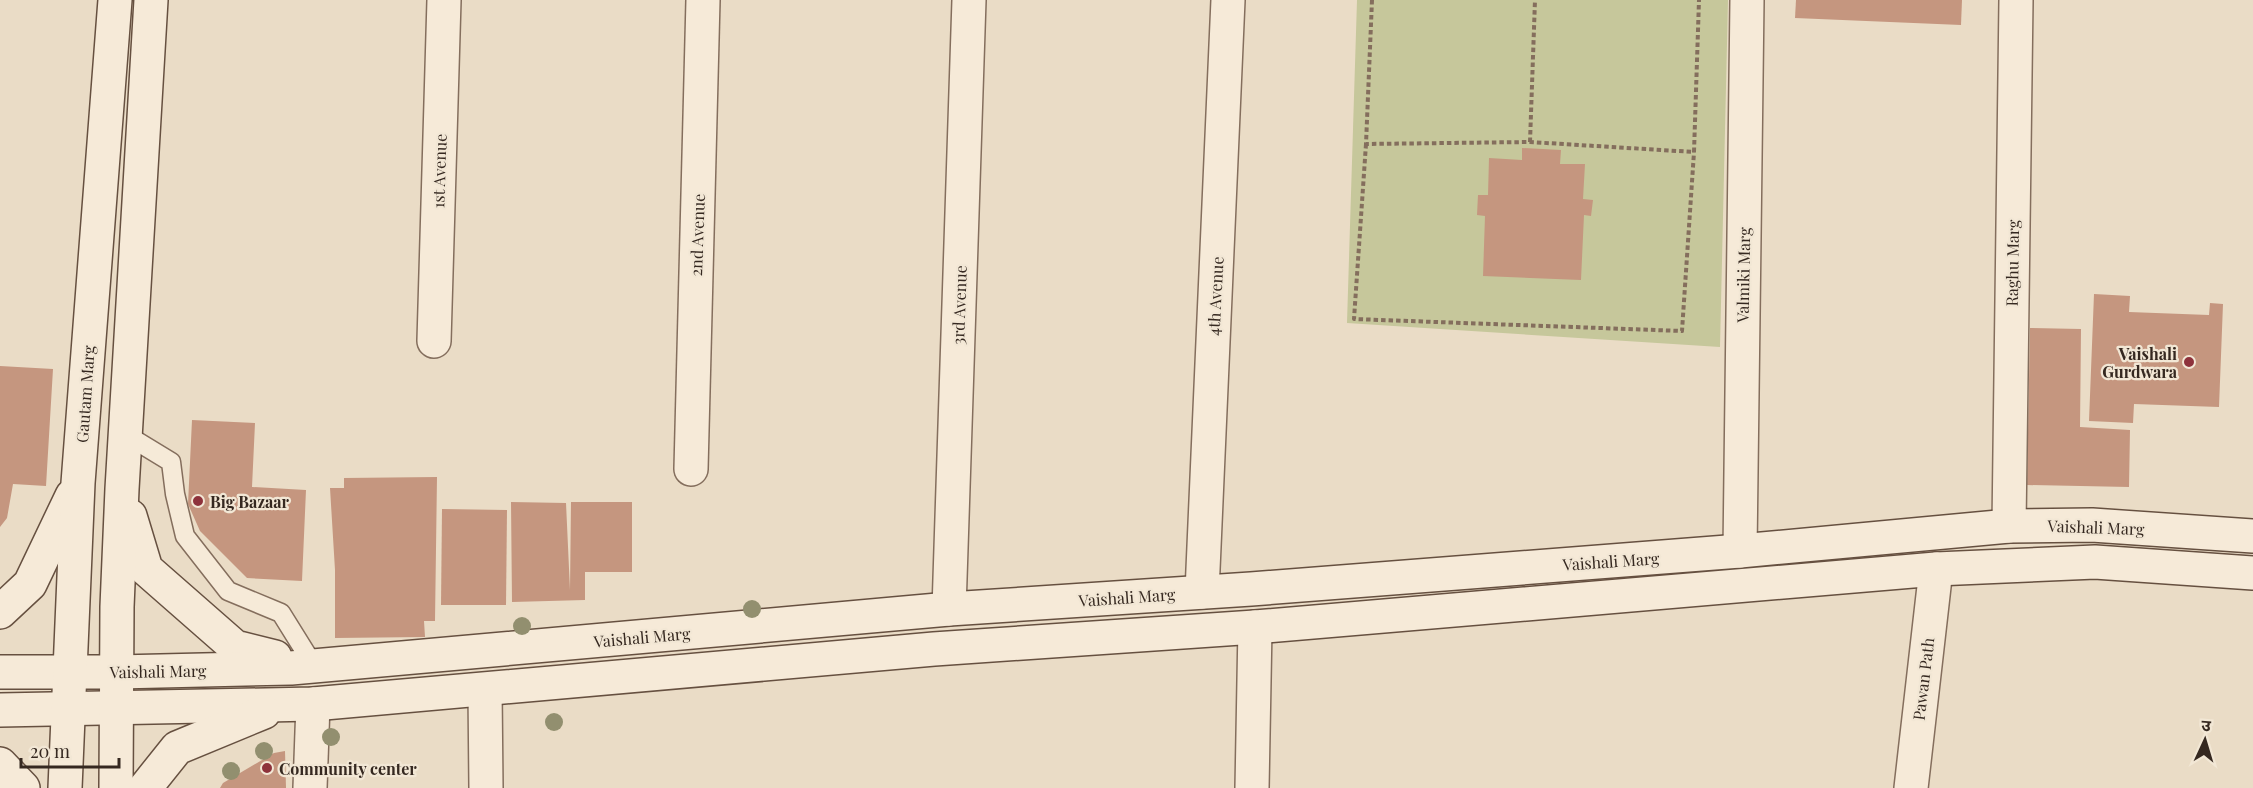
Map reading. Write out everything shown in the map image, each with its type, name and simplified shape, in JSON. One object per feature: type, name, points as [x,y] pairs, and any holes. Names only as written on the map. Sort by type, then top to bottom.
[{"type":"street","name":"Gautam Marg","points":[[65,788],[78,483],[115,0]]},
{"type":"street","points":[[117,788],[117,607],[122,489],[151,0]]},
{"type":"street","name":"1st Avenue","points":[[434,341],[444,0]]},
{"type":"street","name":"2nd Avenue","points":[[690,469],[703,0]]},
{"type":"street","name":"3rd Avenue","points":[[949,609],[969,0]]},
{"type":"street","name":"4th Avenue","points":[[1202,592],[1228,0]]},
{"type":"street","name":"Valmiki Marg","points":[[1741,587],[1747,0]]},
{"type":"street","name":"Raghu Marg","points":[[2009,526],[2016,0]]},
{"type":"street","points":[[0,612],[30,584],[78,483]]},
{"type":"street","points":[[122,489],[146,569],[235,647],[314,666]]},
{"type":"street","name":"Vaishali Marg","points":[[0,672],[118,672],[314,666],[949,609],[1254,589],[1740,551],[2009,526],[2092,525],[2253,536]]},
{"type":"street","name":"Pawan Path","points":[[1911,788],[1936,569],[1936,533]]},
{"type":"street","points":[[0,710],[298,704],[485,690],[934,649],[1255,627],[1936,569],[2095,562],[2253,573]]},
{"type":"street","points":[[1252,788],[1254,589]]},
{"type":"street","points":[[482,651],[485,690],[486,788]]},
{"type":"street","points":[[145,788],[177,748],[298,704]]},
{"type":"street","points":[[298,704],[310,788]]},
{"type":"street","points":[[0,764],[23,788]]},
{"type":"lane","points":[[125,434],[171,462],[175,494],[185,536],[228,591],[281,613],[314,666]]},
{"type":"path","points":[[1372,0],[1366,144],[1354,319],[1682,331],[1694,152],[1699,0]]},
{"type":"path","points":[[1530,142],[1535,0]]},
{"type":"path","points":[[1366,144],[1530,142],[1694,152]]},
{"type":"green space","points":[[1357,0],[1728,0],[1720,347],[1347,323]]},
{"type":"building","points":[[1796,0],[1962,0],[1961,25],[1795,18]]},
{"type":"building","points":[[1522,148],[1561,150],[1560,164],[1585,164],[1583,199],[1593,200],[1591,216],[1584,215],[1581,280],[1483,276],[1485,216],[1477,215],[1478,195],[1488,195],[1489,158],[1522,160]]},
{"type":"building","points":[[2094,294],[2130,296],[2129,312],[2209,315],[2210,303],[2223,304],[2219,407],[2134,404],[2133,423],[2089,421]]},
{"type":"building","points":[[2030,328],[2081,329],[2080,427],[2130,430],[2129,487],[2027,485]]},
{"type":"building","points":[[0,366],[53,369],[46,486],[13,484],[7,518],[0,527]]},
{"type":"building","points":[[192,420],[255,423],[252,487],[306,490],[302,581],[247,578],[200,531],[188,504]]},
{"type":"building","points":[[437,477],[435,621],[424,621],[425,637],[335,638],[335,570],[330,488],[344,488],[344,478]]},
{"type":"building","points":[[511,502],[566,503],[570,590],[571,502],[632,502],[632,572],[585,572],[585,600],[512,602]]},
{"type":"building","points":[[442,509],[507,510],[506,605],[441,605]]},
{"type":"building","name":"Community center","points":[[285,751],[286,788],[220,788],[223,783],[274,753]]},
{"type":"place","name":"Vaishali Gurdwara","points":[[2189,362]]},
{"type":"place","name":"Big Bazaar","points":[[198,501]]},
{"type":"place","name":"Community center","points":[[267,768]]}]
